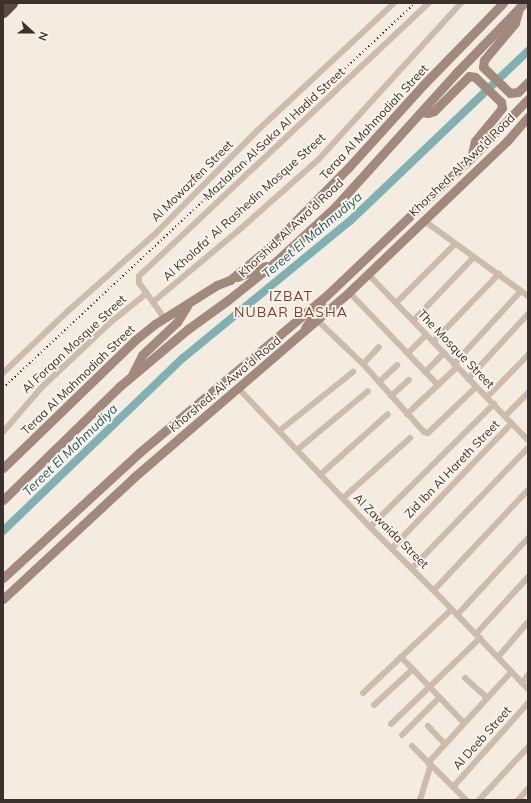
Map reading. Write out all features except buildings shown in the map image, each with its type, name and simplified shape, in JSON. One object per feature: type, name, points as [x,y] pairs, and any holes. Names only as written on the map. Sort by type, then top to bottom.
[{"type":"highway","points":[[3,12],[12,3]]},
{"type":"main road","name":"Teraa Al Mahmodiah Street","points":[[3,468],[135,340],[217,285],[230,280],[271,246],[306,211],[424,84],[503,3]]},
{"type":"main road","points":[[521,6],[512,27],[484,60],[483,67],[508,92],[518,92],[528,82]]},
{"type":"main road","name":"Khorshid, Al Awa'd Road","points":[[3,500],[131,377],[188,328],[228,300],[273,264],[334,208],[481,46],[521,6]]},
{"type":"main road","points":[[421,112],[428,113],[434,111],[469,76],[476,77],[501,102],[501,110],[475,141],[471,158]]},
{"type":"main road","name":"Khorshed, Al Awa'd Road","points":[[3,578],[140,452],[326,296],[471,158],[528,99]]},
{"type":"main road","name":"Khorshed, Al Awa'd Road","points":[[3,599],[133,478],[318,321],[507,141],[528,117]]},
{"type":"main road","points":[[230,280],[273,264]]},
{"type":"main road","points":[[298,338],[326,296]]},
{"type":"main road","points":[[131,377],[142,355],[180,319],[187,305]]},
{"type":"street","name":"Al Mowazfen Street","points":[[3,373],[69,310],[156,233],[258,130],[394,3]]},
{"type":"street","name":"Mazlakan Al Saka Al Hadid Street","points":[[147,293],[139,283],[139,276],[429,3]]},
{"type":"street","name":"Al Kholafa' Al Rashedin Mosque Street","points":[[154,302],[238,231],[318,159],[461,3]]},
{"type":"street","points":[[423,220],[528,296]]},
{"type":"street","points":[[396,303],[456,244]]},
{"type":"street","points":[[413,321],[474,257]]},
{"type":"street","name":"The Mosque Street","points":[[368,274],[468,379],[512,423],[526,432],[528,440]]},
{"type":"street","points":[[433,342],[499,274]]},
{"type":"street","points":[[407,414],[438,385],[522,291]]},
{"type":"street","points":[[349,292],[438,385]]},
{"type":"street","points":[[147,293],[165,319]]},
{"type":"street","name":"Al Forqan Mosque Street","points":[[3,432],[42,387],[111,322],[147,293]]},
{"type":"street","points":[[468,379],[528,314]]},
{"type":"street","points":[[318,321],[363,364],[424,432],[428,433],[476,386]]},
{"type":"street","points":[[408,354],[426,335]]},
{"type":"street","points":[[363,364],[379,347]]},
{"type":"street","points":[[425,372],[444,353]]},
{"type":"street","points":[[487,397],[528,355]]},
{"type":"street","points":[[379,382],[397,365]]},
{"type":"street","points":[[279,431],[353,372]]},
{"type":"street","points":[[391,396],[409,380]]},
{"type":"street","name":"Al Zawaida Street","points":[[238,388],[370,528],[434,590],[528,689]]},
{"type":"street","points":[[297,450],[368,391]]},
{"type":"street","points":[[505,416],[528,393]]},
{"type":"street","points":[[370,528],[494,404]]},
{"type":"street","points":[[320,475],[388,414]]},
{"type":"street","name":"Zid Ibn Al Hareth Street","points":[[392,548],[512,423]]},
{"type":"street","points":[[343,498],[410,438]]},
{"type":"street","points":[[412,568],[528,448]]},
{"type":"street","points":[[434,590],[528,490]]},
{"type":"street","points":[[457,615],[528,538]]},
{"type":"street","points":[[392,724],[430,687],[478,636],[528,577]]},
{"type":"street","points":[[363,693],[452,609]]},
{"type":"street","points":[[498,657],[528,622]]},
{"type":"street","points":[[401,657],[464,723]]},
{"type":"street","points":[[374,705],[413,669]]},
{"type":"street","points":[[420,800],[430,764],[445,744],[511,672]]},
{"type":"street","points":[[522,683],[528,675]]},
{"type":"street","points":[[465,678],[487,698]]},
{"type":"street","points":[[402,735],[439,698]]},
{"type":"street","name":"Al Deeb Street","points":[[453,787],[528,703]]},
{"type":"street","points":[[428,726],[445,744]]},
{"type":"street","points":[[412,746],[466,800]]},
{"type":"street","points":[[478,800],[528,747]]},
{"type":"street","points":[[518,800],[528,789]]},
{"type":"waterway","name":"Tereet El Mahmudiya","points":[[3,531],[183,358],[350,221],[528,51]]},
{"type":"railway","points":[[3,388],[415,3]]},
{"type":"district","name":"IZBAT NUBAR BASHA","points":[[291,304]]}]
